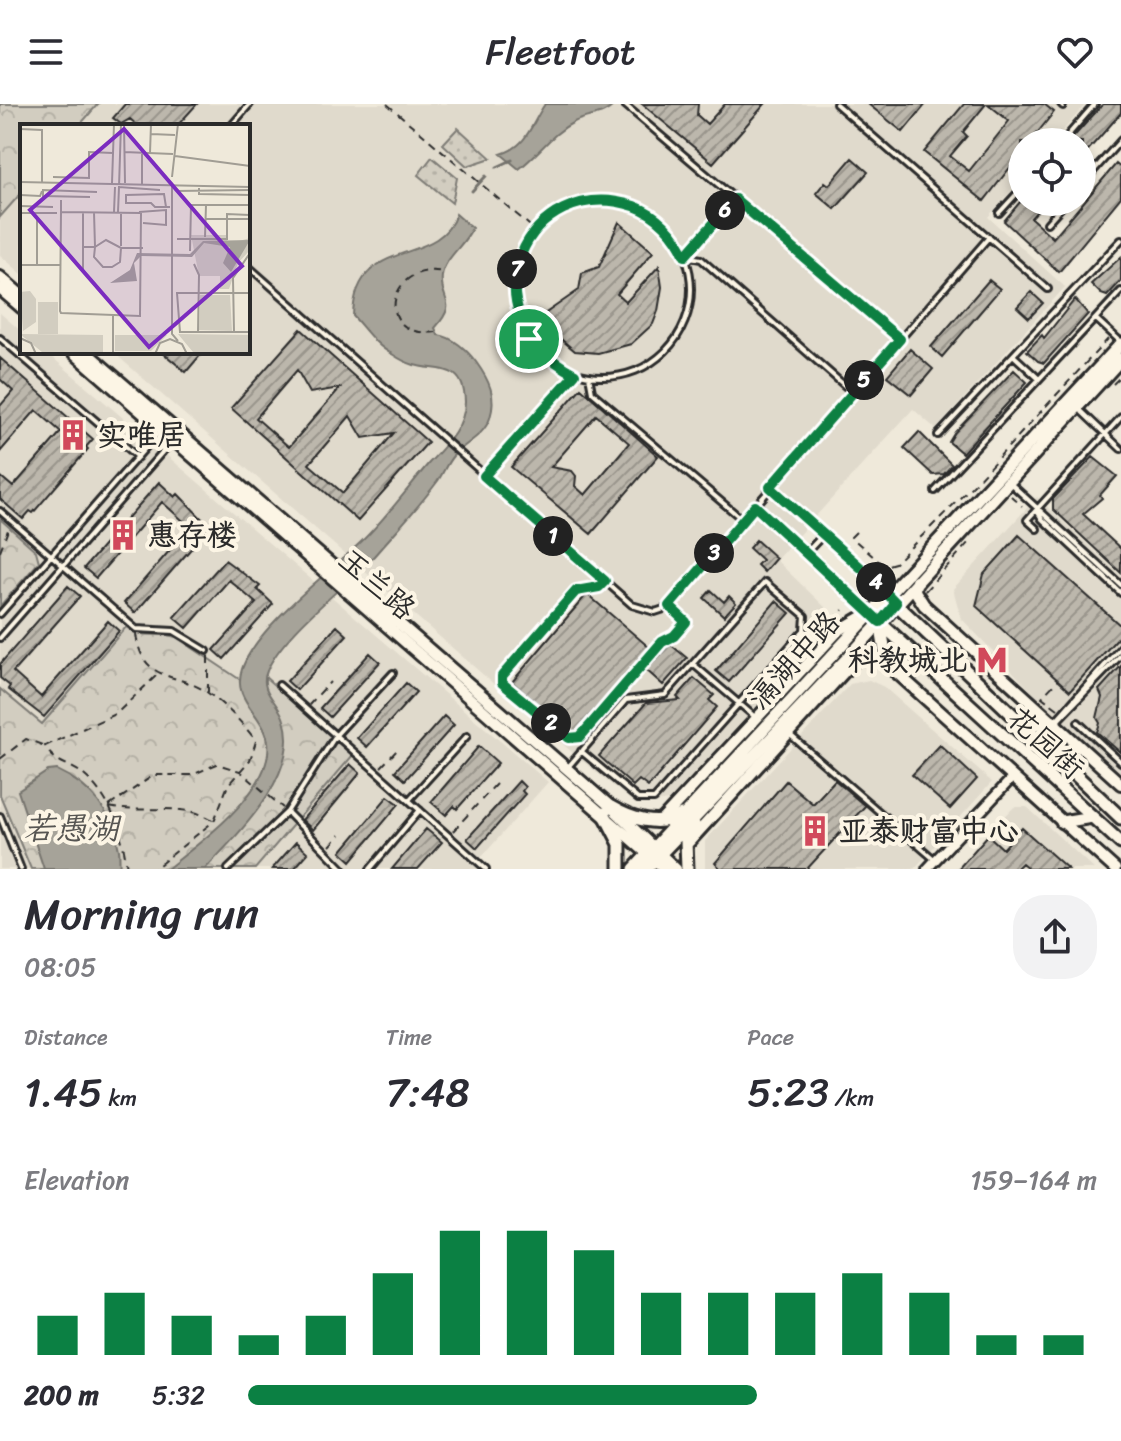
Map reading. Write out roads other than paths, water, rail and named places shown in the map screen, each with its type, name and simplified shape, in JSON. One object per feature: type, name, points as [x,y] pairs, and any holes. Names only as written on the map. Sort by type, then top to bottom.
[{"type":"main road","name":"滆湖中路","points":[[646,869],[655,853],[697,802],[1118,340]]},
{"type":"main road","name":"滆湖中路","points":[[634,869],[699,814],[1121,359]]},
{"type":"main road","name":"花园街","points":[[887,593],[1121,818]]},
{"type":"main road","name":"花园街","points":[[869,613],[1121,843]]},
{"type":"main road","points":[[880,622],[887,664]]},
{"type":"main road","points":[[1023,726],[1057,716],[1051,754]]},
{"type":"main road","points":[[608,810],[637,820],[661,821],[675,818],[697,802]]},
{"type":"main road","points":[[608,810],[620,844],[619,868]]},
{"type":"main road","points":[[687,869],[689,832],[699,814]]},
{"type":"main road","points":[[1062,822],[1092,817]]},
{"type":"street","points":[[0,277],[20,294]]},
{"type":"street","points":[[0,289],[20,306]]},
{"type":"street","name":"玉兰路","points":[[75,354],[162,429],[174,434]]},
{"type":"street","name":"玉兰路","points":[[88,354],[174,434],[655,853]]},
{"type":"street","points":[[916,581],[915,591],[924,605],[1057,716],[1092,757],[1121,784]]},
{"type":"street","name":"玉兰路","points":[[348,586],[566,769],[608,810]]},
{"type":"street","points":[[661,821],[838,631],[869,613]]},
{"type":"street","points":[[686,847],[855,660],[874,656],[887,664],[1115,869]]},
{"type":"street","points":[[927,869],[1013,777]]},
{"type":"street","points":[[655,853],[665,869]]},
{"type":"street","points":[[655,853],[676,869]]},
{"type":"lane","points":[[233,124],[250,104]]},
{"type":"lane","points":[[836,104],[1048,289]]},
{"type":"lane","points":[[1074,128],[1095,104]]},
{"type":"lane","points":[[625,105],[900,339]]},
{"type":"lane","points":[[1096,168],[1121,140]]},
{"type":"lane","points":[[685,256],[735,199]]},
{"type":"lane","points":[[616,200],[644,210],[668,228],[685,256],[692,281],[689,311],[677,338],[657,359],[632,373],[603,378],[575,374],[549,360],[529,339],[517,313],[514,284],[520,256],[535,230],[559,211],[587,201],[616,200]]},
{"type":"lane","points":[[999,213],[1008,203]]},
{"type":"lane","points":[[1047,223],[1053,216]]},
{"type":"lane","points":[[250,268],[605,581],[645,611],[655,612],[669,606],[989,237]]},
{"type":"lane","points":[[938,435],[1121,240]]},
{"type":"lane","points":[[685,256],[701,259],[853,393]]},
{"type":"lane","points":[[935,491],[1121,291]]},
{"type":"lane","points":[[1096,319],[1118,340]]},
{"type":"lane","points":[[0,338],[138,457]]},
{"type":"lane","points":[[1013,355],[1039,379]]},
{"type":"lane","points":[[484,476],[575,374]]},
{"type":"lane","points":[[589,376],[592,392],[743,520]]},
{"type":"lane","points":[[1076,406],[1121,449]]},
{"type":"lane","points":[[1037,529],[1027,520],[1121,417]]},
{"type":"lane","points":[[0,614],[162,429]]},
{"type":"lane","points":[[0,638],[174,434]]},
{"type":"lane","points":[[1007,480],[1121,593]]},
{"type":"lane","points":[[770,487],[887,593]]},
{"type":"lane","points":[[755,506],[869,613]]},
{"type":"lane","points":[[0,511],[136,629],[174,631],[207,651]]},
{"type":"lane","points":[[805,554],[824,534]]},
{"type":"lane","points":[[1097,567],[1121,585]]},
{"type":"lane","points":[[605,581],[599,587],[576,591],[502,676],[502,683],[569,738],[580,737],[662,642],[674,636],[686,622],[669,606]]},
{"type":"lane","points":[[566,769],[581,751],[626,700],[665,695],[765,582],[805,616],[804,630],[654,799],[638,799],[581,751]]},
{"type":"lane","points":[[1057,716],[1120,651]]},
{"type":"lane","points":[[693,664],[757,719]]},
{"type":"lane","points":[[228,869],[287,812],[336,735],[393,673]]},
{"type":"lane","points":[[279,685],[486,869]]},
{"type":"lane","points":[[1078,722],[1121,762]]},
{"type":"lane","points":[[788,732],[935,860]]},
{"type":"lane","points":[[409,800],[467,736]]},
{"type":"lane","points":[[1092,757],[1103,746]]},
{"type":"lane","points":[[370,869],[420,810]]},
{"type":"lane","points":[[287,812],[343,869]]},
{"type":"lane","points":[[0,816],[21,869]]},
{"type":"water","points":[[545,104],[615,104],[601,114],[566,127],[519,169],[501,154],[523,140]]},
{"type":"water","points":[[456,214],[472,228],[444,269],[442,284],[447,306],[435,328],[438,335],[449,338],[464,349],[485,375],[492,395],[490,418],[479,435],[453,456],[430,492],[374,556],[300,627],[274,657],[265,685],[284,720],[287,740],[284,761],[263,802],[205,869],[167,869],[238,808],[264,768],[268,749],[264,729],[240,687],[242,669],[250,653],[295,601],[380,523],[447,443],[462,420],[464,389],[455,375],[414,365],[386,351],[353,316],[357,291],[367,273],[382,262],[433,241],[446,231]]},
{"type":"water","name":"若愚湖","points":[[57,770],[90,792],[105,812],[116,837],[120,869],[44,869],[18,791],[48,771]]},
{"type":"waterway","points":[[497,167],[512,160]]},
{"type":"waterway","points":[[472,191],[486,176]]},
{"type":"place","name":"实唯居","points":[[73,435]]},
{"type":"place","name":"惠存楼","points":[[123,535]]},
{"type":"place","name":"科教城北","points":[[992,660]]},
{"type":"place","name":"亚泰财富中心","points":[[815,831]]}]
